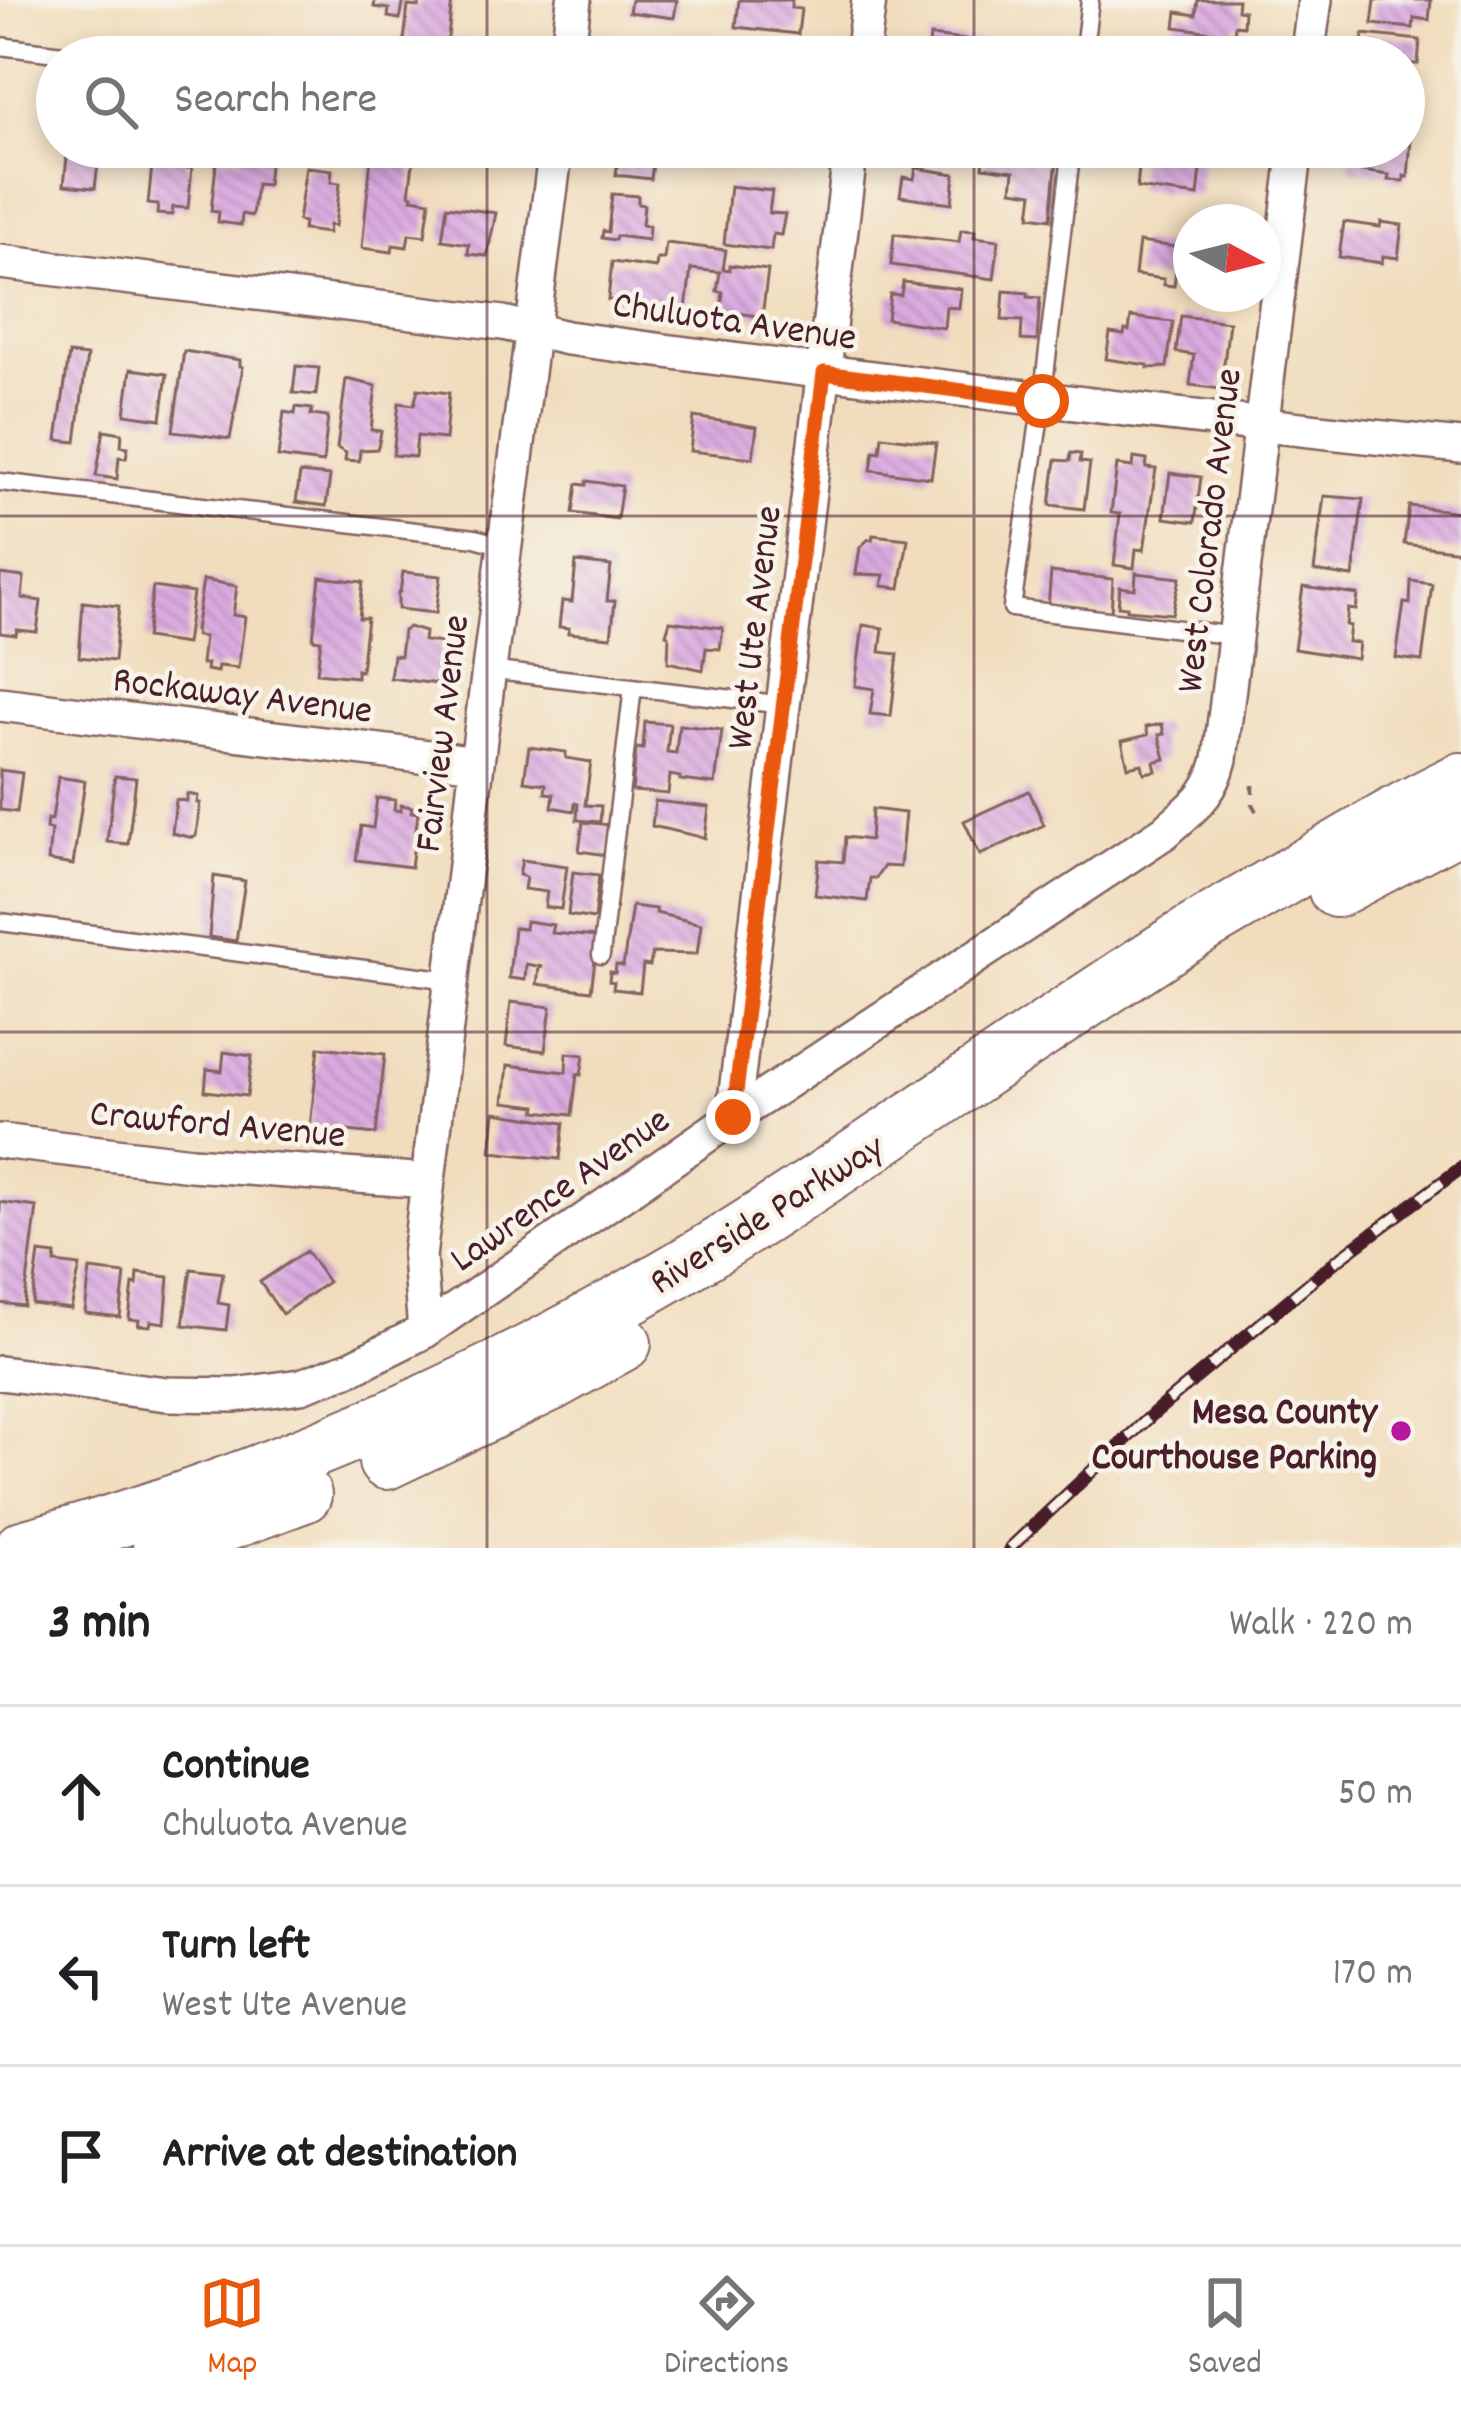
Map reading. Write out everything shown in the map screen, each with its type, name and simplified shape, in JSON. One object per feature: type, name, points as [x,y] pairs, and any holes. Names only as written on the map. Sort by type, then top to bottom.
[{"type":"main road","name":"Riverside Parkway","points":[[22,1548],[245,1478],[392,1419],[554,1340],[771,1212],[1180,940],[1461,777]]},
{"type":"main road","name":"Riverside Parkway","points":[[160,1548],[398,1457],[554,1382],[734,1280],[1174,986],[1344,885],[1461,824]]},
{"type":"street","points":[[570,36],[574,0]]},
{"type":"street","points":[[865,36],[869,0]]},
{"type":"street","points":[[1310,36],[1315,0]]},
{"type":"street","name":"Fairview Avenue","points":[[425,1331],[419,1257],[553,168]]},
{"type":"street","name":"West Ute Avenue","points":[[733,1117],[848,168]]},
{"type":"street","name":"West Colorado Avenue","points":[[1215,780],[1293,168]]},
{"type":"street","name":"Chuluota Avenue","points":[[0,262],[480,320],[590,342],[1042,401],[1461,446]]},
{"type":"street","name":"Rockaway Avenue","points":[[0,704],[477,763]]},
{"type":"street","name":"Lawrence Avenue","points":[[0,1373],[167,1394],[235,1395],[301,1386],[353,1367],[425,1331],[733,1117],[1165,832],[1215,780]]},
{"type":"street","name":"Crawford Avenue","points":[[0,1141],[191,1164],[428,1181]]},
{"type":"lane","points":[[1086,36],[1090,0]]},
{"type":"lane","points":[[0,46],[36,51]]},
{"type":"lane","points":[[1070,168],[1012,608],[1235,636]]},
{"type":"lane","points":[[0,482],[475,538],[505,546]]},
{"type":"lane","points":[[488,670],[784,705]]},
{"type":"lane","points":[[601,956],[633,687]]},
{"type":"lane","points":[[0,922],[451,980]]},
{"type":"path","points":[[1253,785],[1253,805],[1261,818]]},
{"type":"building","points":[[375,0],[404,0],[400,19],[388,17],[389,9],[374,7]]},
{"type":"building","points":[[420,0],[452,0],[448,36],[405,36],[408,6],[419,7]]},
{"type":"building","points":[[631,0],[677,0],[674,18],[629,12]]},
{"type":"building","points":[[739,0],[792,0],[791,8],[801,9],[798,34],[736,27]]},
{"type":"building","points":[[1198,0],[1238,0],[1237,10],[1244,11],[1243,26],[1235,25],[1234,35],[1175,27],[1177,12],[1196,15]]},
{"type":"building","points":[[1375,0],[1431,0],[1429,20],[1414,18],[1413,28],[1372,24]]},
{"type":"building","points":[[66,168],[97,168],[95,188],[64,185]]},
{"type":"building","points":[[152,168],[192,168],[188,208],[173,207],[172,215],[157,214],[158,205],[148,204]]},
{"type":"building","points":[[216,168],[269,168],[267,185],[256,184],[252,216],[242,214],[241,225],[218,222],[219,212],[211,211]]},
{"type":"building","points":[[306,168],[332,170],[331,182],[340,183],[335,226],[329,225],[328,233],[303,230],[304,222],[298,221]]},
{"type":"building","points":[[370,168],[412,168],[409,194],[430,201],[425,236],[409,234],[407,247],[393,245],[392,252],[362,248]]},
{"type":"building","points":[[617,168],[652,168],[651,179],[616,175]]},
{"type":"building","points":[[916,168],[955,174],[952,203],[900,196],[903,177],[914,179]]},
{"type":"building","points":[[991,168],[1056,168],[1051,219],[1030,216],[1033,193],[1012,190],[1014,171]]},
{"type":"building","points":[[1139,168],[1201,168],[1198,196],[1137,188]]},
{"type":"building","points":[[1349,168],[1409,168],[1404,181]]},
{"type":"building","points":[[730,186],[772,191],[769,213],[785,214],[781,235],[773,234],[771,250],[724,244]]},
{"type":"building","points":[[612,194],[638,196],[638,204],[644,205],[642,225],[649,226],[648,240],[602,238],[603,231],[608,232]]},
{"type":"building","points":[[447,206],[496,213],[487,256],[468,254],[469,244],[442,240]]},
{"type":"building","points":[[1344,222],[1402,225],[1398,258],[1383,256],[1382,263],[1339,257]]},
{"type":"building","points":[[961,230],[999,240],[994,279],[891,265],[894,234],[959,242]]},
{"type":"building","points":[[1139,242],[1173,247],[1173,286],[1164,285],[1164,279],[1135,275]]},
{"type":"building","points":[[666,243],[726,250],[723,269],[730,270],[730,265],[768,270],[762,317],[721,310],[720,272],[691,269],[685,317],[630,310],[631,302],[608,300],[612,262],[656,268],[657,259],[664,259]]},
{"type":"building","points":[[903,282],[961,289],[959,308],[946,307],[944,328],[887,319],[890,294],[901,295]]},
{"type":"building","points":[[1004,291],[1040,298],[1037,341],[1021,340],[1022,321],[1002,320]]},
{"type":"building","points":[[1181,316],[1229,322],[1221,389],[1190,385],[1194,355],[1176,352]]},
{"type":"building","points":[[1131,317],[1173,322],[1167,367],[1106,359],[1110,333],[1124,335]]},
{"type":"building","points":[[184,351],[240,360],[243,367],[230,439],[173,431]]},
{"type":"building","points":[[69,354],[87,356],[76,442],[57,440]]},
{"type":"building","points":[[296,366],[319,368],[316,395],[293,393]]},
{"type":"building","points":[[131,369],[167,374],[161,419],[125,414]]},
{"type":"building","points":[[346,379],[376,386],[371,430],[381,431],[379,443],[377,449],[360,450],[359,461],[345,460],[346,453],[337,448]]},
{"type":"building","points":[[418,389],[449,393],[445,439],[417,436],[415,457],[393,455],[399,403],[414,405]]},
{"type":"building","points":[[296,407],[328,417],[323,463],[278,457],[284,412],[295,414]]},
{"type":"building","points":[[694,417],[757,427],[753,458],[690,451]]},
{"type":"building","points":[[104,430],[122,433],[121,446],[128,447],[126,458],[119,457],[117,479],[96,476]]},
{"type":"building","points":[[882,436],[936,443],[931,478],[871,470]]},
{"type":"building","points":[[1071,453],[1081,454],[1080,462],[1090,463],[1084,509],[1050,505],[1056,460],[1070,461]]},
{"type":"building","points":[[1134,458],[1147,460],[1146,468],[1156,469],[1144,550],[1136,549],[1134,568],[1114,565],[1120,514],[1111,513],[1117,465],[1133,467]]},
{"type":"building","points":[[300,473],[330,476],[326,506],[296,502]]},
{"type":"building","points":[[1170,473],[1201,477],[1195,522],[1164,518]]},
{"type":"building","points":[[577,484],[622,486],[617,519],[573,513]]},
{"type":"building","points":[[1324,496],[1363,499],[1353,577],[1314,571]]},
{"type":"building","points":[[1409,506],[1461,512],[1461,551],[1404,544]]},
{"type":"building","points":[[873,535],[908,539],[900,588],[882,586],[884,575],[856,574],[860,547]]},
{"type":"building","points":[[576,562],[611,566],[607,601],[615,601],[611,637],[568,633],[569,628],[559,627],[562,601],[572,602]]},
{"type":"building","points":[[403,572],[441,576],[436,613],[398,609]]},
{"type":"building","points":[[1051,572],[1113,579],[1111,614],[1048,608]]},
{"type":"building","points":[[1136,573],[1180,578],[1172,614],[1118,606],[1120,587],[1135,589]]},
{"type":"building","points":[[0,574],[24,577],[22,598],[41,601],[37,632],[0,633]]},
{"type":"building","points":[[320,577],[363,582],[359,618],[367,618],[357,677],[317,673],[321,640],[313,639]]},
{"type":"building","points":[[203,580],[237,586],[233,615],[245,617],[238,668],[218,666],[217,672],[201,664],[204,637],[196,636],[195,631]]},
{"type":"building","points":[[1411,581],[1432,584],[1422,661],[1396,658]]},
{"type":"building","points":[[153,587],[193,593],[186,644],[146,638]]},
{"type":"building","points":[[1303,587],[1358,595],[1356,610],[1348,609],[1346,625],[1350,626],[1348,642],[1359,643],[1357,659],[1294,649]]},
{"type":"building","points":[[83,602],[119,606],[114,661],[79,657]]},
{"type":"building","points":[[670,621],[723,628],[720,649],[706,648],[703,670],[668,662]]},
{"type":"building","points":[[863,625],[883,628],[880,652],[898,654],[891,716],[870,714],[874,689],[855,686]]},
{"type":"building","points":[[409,627],[425,632],[424,641],[443,643],[438,684],[390,678],[393,655],[400,656],[403,631]]},
{"type":"building","points":[[645,722],[670,724],[667,752],[676,753],[679,725],[722,730],[715,784],[670,775],[668,794],[632,791],[636,748],[643,749]]},
{"type":"building","points":[[1162,724],[1164,734],[1159,735],[1165,759],[1154,762],[1156,771],[1144,773],[1142,764],[1128,767],[1122,741],[1148,735],[1146,727]]},
{"type":"building","points":[[529,747],[566,752],[566,758],[591,762],[585,805],[601,806],[600,822],[577,820],[575,803],[574,811],[552,807],[554,794],[545,793],[546,784],[524,781]]},
{"type":"building","points":[[0,770],[22,773],[17,812],[0,810]]},
{"type":"building","points":[[115,776],[136,778],[128,844],[107,842]]},
{"type":"building","points":[[58,777],[85,781],[73,865],[48,861],[51,830],[46,829],[47,819],[52,820]]},
{"type":"building","points":[[1029,791],[1044,825],[980,855],[964,821]]},
{"type":"building","points":[[187,794],[198,796],[200,803],[193,838],[172,833],[176,800],[187,801]]},
{"type":"building","points":[[377,798],[395,800],[394,810],[401,811],[401,805],[418,813],[411,867],[356,860],[361,826],[373,828]]},
{"type":"building","points":[[655,801],[709,807],[705,838],[652,826]]},
{"type":"building","points":[[872,809],[905,813],[900,867],[884,866],[876,878],[870,878],[867,901],[815,895],[819,860],[843,862],[845,837],[870,840]]},
{"type":"building","points":[[583,822],[611,825],[607,855],[579,851]]},
{"type":"building","points":[[522,860],[567,866],[561,909],[545,907],[547,892],[524,889],[526,877],[519,875]]},
{"type":"building","points":[[573,872],[599,875],[594,919],[568,915]]},
{"type":"building","points":[[214,876],[245,881],[236,941],[209,937]]},
{"type":"building","points":[[632,906],[701,924],[697,954],[652,953],[650,966],[643,965],[640,992],[613,989],[614,982],[609,981],[616,965],[623,966]]},
{"type":"building","points":[[526,921],[553,925],[551,933],[598,937],[591,991],[537,984],[543,967],[526,964],[525,980],[509,978],[514,928],[525,929]]},
{"type":"building","points":[[511,1002],[551,1007],[545,1051],[506,1046]]},
{"type":"building","points":[[319,1047],[385,1054],[376,1134],[310,1127]]},
{"type":"building","points":[[224,1052],[252,1056],[247,1096],[205,1091],[207,1069],[222,1071]]},
{"type":"building","points":[[567,1053],[584,1055],[572,1115],[504,1102],[508,1065],[566,1072]]},
{"type":"building","points":[[495,1112],[564,1123],[560,1159],[491,1152]]},
{"type":"building","points":[[0,1202],[37,1207],[24,1306],[0,1303]]},
{"type":"building","points":[[306,1251],[328,1282],[282,1314],[260,1282]]},
{"type":"building","points":[[39,1253],[56,1255],[55,1263],[80,1266],[71,1309],[32,1304]]},
{"type":"building","points":[[191,1269],[223,1273],[218,1303],[229,1305],[226,1330],[183,1325]]},
{"type":"building","points":[[90,1270],[125,1274],[120,1317],[85,1313]]},
{"type":"building","points":[[138,1273],[169,1277],[165,1323],[138,1325],[139,1320],[129,1319]]},
{"type":"railway","points":[[1010,1548],[1155,1412],[1332,1264],[1461,1168]]},
{"type":"place","name":"Mesa County Courthouse Parking","points":[[1401,1431]]},
{"type":"route","points":[[733,1117],[824,373],[1042,401]]}]
